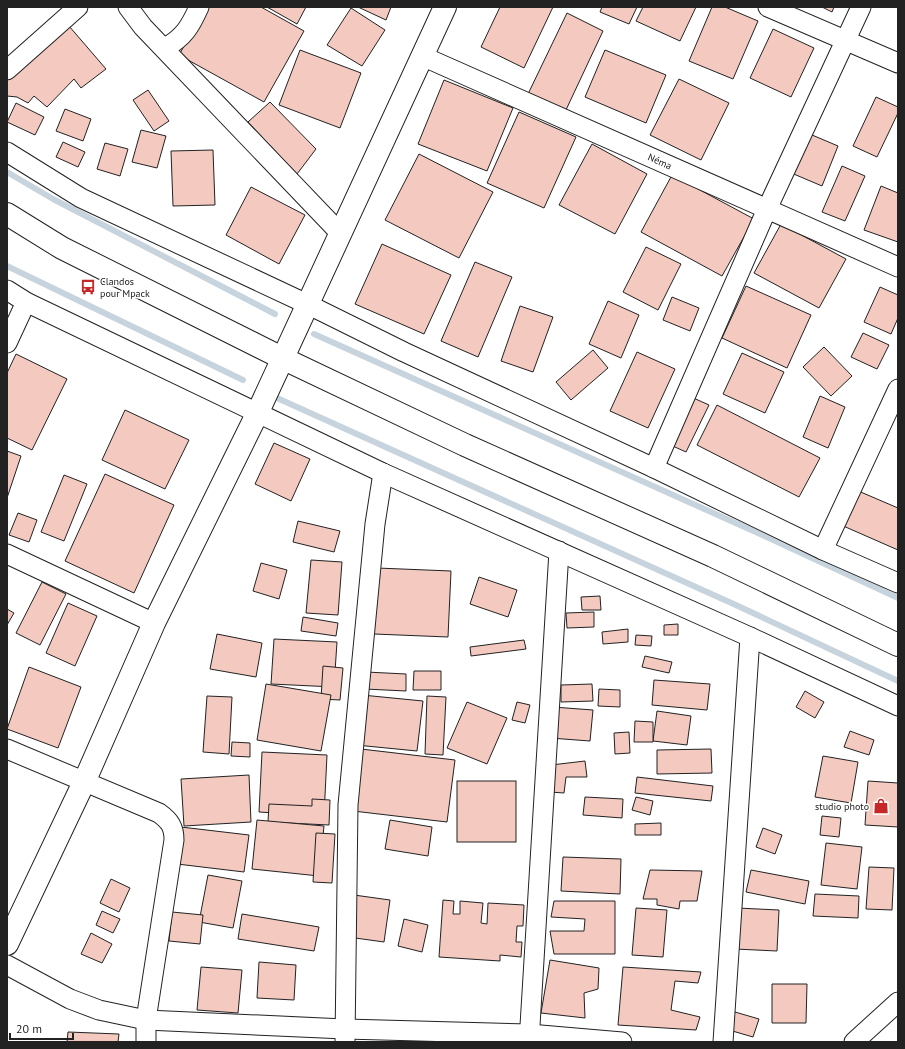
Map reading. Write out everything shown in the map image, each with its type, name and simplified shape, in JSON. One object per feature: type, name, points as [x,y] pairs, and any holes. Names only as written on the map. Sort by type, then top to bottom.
[{"type":"main road","points":[[7,944],[85,780],[154,623],[257,414],[445,7]]},
{"type":"main road","points":[[7,214],[62,248],[282,358],[465,445],[713,556],[898,645]]},
{"type":"street","points":[[7,70],[78,7]]},
{"type":"street","points":[[128,7],[143,27],[165,48],[340,233]]},
{"type":"street","points":[[165,48],[178,40],[191,25],[198,7]]},
{"type":"street","points":[[768,7],[898,63]]},
{"type":"street","points":[[654,468],[766,209],[861,7]]},
{"type":"street","name":"Néma","points":[[422,56],[898,267]]},
{"type":"street","points":[[7,152],[81,198],[308,304],[404,352],[654,468],[823,550],[898,583]]},
{"type":"street","points":[[7,290],[26,302],[382,473],[750,637],[898,706]]},
{"type":"street","points":[[7,343],[26,302]]},
{"type":"street","points":[[823,550],[898,389]]},
{"type":"street","points":[[345,1036],[348,805],[375,524],[382,473]]},
{"type":"street","points":[[529,1038],[559,552]]},
{"type":"street","points":[[7,554],[154,623]]},
{"type":"street","points":[[723,1042],[750,637]]},
{"type":"street","points":[[7,748],[85,780],[159,813],[167,819],[174,829],[174,840],[146,1020],[146,1042]]},
{"type":"street","points":[[7,965],[70,999],[99,1010],[146,1020],[345,1036],[529,1038],[622,1042]]},
{"type":"street","points":[[854,1042],[898,1002]]},
{"type":"building","points":[[206,7],[261,7],[304,31],[264,102],[179,55]]},
{"type":"building","points":[[267,7],[306,7],[297,24]]},
{"type":"building","points":[[358,7],[391,7],[386,20]]},
{"type":"building","points":[[500,7],[553,7],[524,68],[481,47]]},
{"type":"building","points":[[602,7],[637,7],[629,24],[600,12]]},
{"type":"building","points":[[643,7],[696,7],[680,41],[636,21]]},
{"type":"building","points":[[712,7],[725,7],[758,21],[733,79],[689,61]]},
{"type":"building","points":[[822,7],[834,7],[832,12]]},
{"type":"building","points":[[351,8],[385,30],[362,66],[327,45]]},
{"type":"building","points":[[567,13],[603,31],[565,112],[528,94]]},
{"type":"building","points":[[69,26],[106,69],[81,88],[74,79],[47,107],[34,96],[28,103],[17,97],[7,96],[7,75]]},
{"type":"building","points":[[773,29],[814,48],[791,97],[750,78]]},
{"type":"building","points":[[300,50],[361,73],[340,128],[279,105]]},
{"type":"building","points":[[605,50],[666,75],[646,123],[585,97]]},
{"type":"building","points":[[679,79],[729,103],[701,160],[650,135]]},
{"type":"building","points":[[444,80],[513,108],[487,171],[418,144]]},
{"type":"building","points":[[148,90],[169,121],[154,131],[133,100]]},
{"type":"building","points":[[876,97],[898,107],[898,113],[877,157],[853,146]]},
{"type":"building","points":[[270,102],[316,149],[297,174],[248,122]]},
{"type":"building","points":[[16,103],[44,117],[35,135],[7,122]]},
{"type":"building","points":[[65,109],[91,119],[83,141],[56,131]]},
{"type":"building","points":[[519,112],[576,137],[544,208],[487,183]]},
{"type":"building","points":[[141,130],[166,136],[157,168],[132,162]]},
{"type":"building","points":[[805,132],[838,146],[822,186],[789,172]]},
{"type":"building","points":[[63,142],[85,152],[78,167],[56,157]]},
{"type":"building","points":[[105,143],[128,149],[120,176],[97,169]]},
{"type":"building","points":[[592,144],[647,174],[615,234],[559,205]]},
{"type":"building","points":[[213,150],[215,205],[173,206],[171,151]]},
{"type":"building","points":[[419,154],[493,192],[459,258],[385,220]]},
{"type":"building","points":[[842,166],[865,176],[845,221],[822,212]]},
{"type":"building","points":[[672,175],[754,219],[722,276],[641,232]]},
{"type":"building","points":[[881,186],[898,193],[898,242],[864,230]]},
{"type":"building","points":[[251,187],[305,215],[279,264],[226,235]]},
{"type":"building","points":[[781,224],[846,259],[819,308],[754,273]]},
{"type":"building","points":[[382,244],[451,275],[424,334],[355,304]]},
{"type":"building","points":[[646,247],[681,264],[658,310],[623,292]]},
{"type":"building","points":[[475,262],[512,277],[478,357],[441,341]]},
{"type":"building","points":[[746,286],[811,315],[787,368],[722,338]]},
{"type":"building","points":[[880,287],[898,295],[898,318],[891,334],[864,322]]},
{"type":"building","points":[[672,297],[699,308],[690,331],[663,320]]},
{"type":"building","points":[[608,301],[639,315],[621,358],[589,344]]},
{"type":"building","points":[[520,306],[553,317],[533,372],[501,361]]},
{"type":"building","points":[[863,333],[889,345],[877,369],[851,357]]},
{"type":"building","points":[[824,347],[852,376],[831,396],[803,367]]},
{"type":"building","points":[[593,350],[608,368],[571,400],[556,382]]},
{"type":"building","points":[[637,352],[675,369],[648,428],[610,411]]},
{"type":"building","points":[[742,353],[784,372],[765,413],[723,394]]},
{"type":"building","points":[[16,354],[67,379],[32,450],[7,438],[7,373]]},
{"type":"building","points":[[689,396],[709,405],[686,452],[666,443]]},
{"type":"building","points":[[820,396],[845,407],[828,448],[803,437]]},
{"type":"building","points":[[717,405],[820,458],[799,497],[697,445]]},
{"type":"building","points":[[125,410],[189,440],[165,489],[102,460]]},
{"type":"building","points":[[274,443],[310,459],[291,501],[255,484]]},
{"type":"building","points":[[7,451],[21,456],[7,498]]},
{"type":"building","points":[[105,474],[174,505],[134,593],[65,561]]},
{"type":"building","points":[[64,475],[87,484],[64,541],[41,532]]},
{"type":"building","points":[[856,490],[898,508],[898,550],[841,525]]},
{"type":"building","points":[[18,513],[37,520],[29,542],[9,535]]},
{"type":"building","points":[[298,521],[340,531],[334,552],[293,542]]},
{"type":"building","points":[[311,560],[342,562],[338,615],[306,613]]},
{"type":"building","points":[[261,563],[287,570],[279,599],[253,591]]},
{"type":"building","points":[[377,568],[451,571],[448,637],[374,634]]},
{"type":"building","points":[[479,577],[517,590],[508,617],[470,604]]},
{"type":"building","points":[[42,582],[66,594],[40,645],[16,633]]},
{"type":"building","points":[[600,596],[601,610],[582,610],[581,597]]},
{"type":"building","points":[[68,603],[97,616],[75,666],[46,653]]},
{"type":"building","points":[[7,609],[14,613],[7,625]]},
{"type":"building","points":[[594,612],[594,627],[567,628],[566,613]]},
{"type":"building","points":[[303,617],[338,623],[336,636],[301,631]]},
{"type":"building","points":[[678,624],[678,635],[664,635],[664,625]]},
{"type":"building","points":[[628,629],[628,642],[603,644],[602,632]]},
{"type":"building","points":[[217,634],[262,643],[256,677],[210,669]]},
{"type":"building","points":[[636,635],[652,636],[651,646],[635,645]]},
{"type":"building","points":[[274,639],[337,642],[334,687],[271,684]]},
{"type":"building","points":[[524,640],[526,649],[471,656],[470,647]]},
{"type":"building","points":[[645,656],[672,662],[669,673],[642,667]]},
{"type":"building","points":[[323,666],[343,668],[340,700],[321,699]]},
{"type":"building","points":[[29,667],[81,687],[58,748],[7,729]]},
{"type":"building","points":[[414,671],[441,671],[441,690],[413,690]]},
{"type":"building","points":[[366,672],[406,674],[406,691],[365,689]]},
{"type":"building","points":[[654,680],[710,684],[707,710],[652,705]]},
{"type":"building","points":[[266,684],[331,695],[321,751],[257,740]]},
{"type":"building","points":[[592,684],[593,701],[561,702],[561,685]]},
{"type":"building","points":[[599,689],[620,690],[620,707],[598,706]]},
{"type":"building","points":[[805,691],[824,702],[815,718],[796,707]]},
{"type":"building","points":[[362,695],[423,701],[417,751],[356,745]]},
{"type":"building","points":[[207,696],[232,697],[229,754],[203,752]]},
{"type":"building","points":[[427,696],[446,697],[443,755],[425,754]]},
{"type":"building","points":[[467,702],[507,718],[487,764],[447,748]]},
{"type":"building","points":[[517,702],[530,705],[525,723],[512,720]]},
{"type":"building","points":[[553,707],[593,710],[590,741],[550,738]]},
{"type":"building","points":[[657,711],[691,716],[687,745],[653,741]]},
{"type":"building","points":[[635,721],[653,722],[653,742],[634,742]]},
{"type":"building","points":[[850,731],[874,740],[869,755],[844,747]]},
{"type":"building","points":[[629,732],[630,753],[615,754],[614,733]]},
{"type":"building","points":[[232,742],[250,743],[250,757],[231,756]]},
{"type":"building","points":[[361,749],[455,760],[447,822],[353,811]]},
{"type":"building","points":[[711,749],[712,773],[657,774],[657,750]]},
{"type":"building","points":[[262,752],[327,755],[324,816],[259,812]]},
{"type":"building","points":[[823,756],[858,762],[851,803],[815,797]]},
{"type":"building","points":[[585,761],[587,777],[566,777],[564,793],[550,792],[551,765]]},
{"type":"building","points":[[249,775],[251,822],[184,826],[181,779]]},
{"type":"building","points":[[637,777],[713,786],[711,801],[635,793]]},
{"type":"building","points":[[457,781],[516,781],[516,842],[457,842]]},
{"type":"building","points":[[868,781],[898,783],[898,827],[865,825]]},
{"type":"building","points":[[585,797],[623,799],[622,818],[583,815]]},
{"type":"building","points":[[636,797],[653,801],[650,815],[632,810]]},
{"type":"building","points":[[312,799],[330,800],[329,825],[268,822],[269,804],[312,806]]},
{"type":"building","points":[[822,816],[841,818],[839,837],[820,835]]},
{"type":"building","points":[[257,820],[324,826],[319,876],[252,869]]},
{"type":"building","points":[[390,820],[432,827],[428,856],[385,849]]},
{"type":"building","points":[[661,823],[661,835],[635,835],[635,824]]},
{"type":"building","points":[[181,827],[249,835],[244,872],[177,864]]},
{"type":"building","points":[[763,828],[782,835],[775,854],[756,847]]},
{"type":"building","points":[[316,833],[335,834],[332,883],[313,882]]},
{"type":"building","points":[[826,843],[862,847],[857,889],[821,885]]},
{"type":"building","points":[[563,857],[621,859],[620,894],[561,891]]},
{"type":"building","points":[[869,867],[894,868],[892,910],[866,909]]},
{"type":"building","points":[[650,870],[702,871],[697,901],[680,901],[679,909],[657,905],[657,899],[643,899]]},
{"type":"building","points":[[751,870],[809,881],[805,904],[746,892]]},
{"type":"building","points":[[208,875],[242,881],[233,928],[199,922]]},
{"type":"building","points":[[111,879],[130,888],[119,912],[100,903]]},
{"type":"building","points":[[815,894],[859,896],[858,918],[813,916]]},
{"type":"building","points":[[354,895],[390,900],[384,942],[348,937]]},
{"type":"building","points":[[443,900],[454,901],[453,914],[460,914],[460,901],[483,903],[481,923],[487,924],[488,903],[524,905],[523,926],[517,926],[516,942],[522,942],[521,957],[500,955],[500,961],[439,957]]},
{"type":"building","points":[[554,901],[615,901],[615,954],[554,954],[550,931],[584,931],[585,919],[551,917]]},
{"type":"building","points":[[636,908],[667,910],[663,957],[632,955]]},
{"type":"building","points":[[737,908],[779,910],[777,951],[735,949]]},
{"type":"building","points":[[102,911],[120,919],[113,933],[96,925]]},
{"type":"building","points":[[172,912],[203,915],[200,944],[169,941]]},
{"type":"building","points":[[242,914],[319,927],[314,951],[238,939]]},
{"type":"building","points":[[404,919],[428,925],[422,952],[398,946]]},
{"type":"building","points":[[91,933],[112,944],[102,963],[81,954]]},
{"type":"building","points":[[550,960],[599,968],[598,989],[584,993],[585,1018],[541,1013]]},
{"type":"building","points":[[259,962],[296,965],[294,1000],[257,998]]},
{"type":"building","points":[[201,967],[242,970],[238,1013],[197,1010]]},
{"type":"building","points":[[623,967],[701,972],[698,983],[675,981],[671,1010],[700,1017],[696,1030],[618,1025]]},
{"type":"building","points":[[772,984],[807,984],[806,1023],[772,1023]]},
{"type":"building","points":[[735,1012],[759,1019],[753,1037],[729,1030]]},
{"type":"building","points":[[68,1032],[119,1034],[118,1042],[67,1042]]},
{"type":"waterway","points":[[7,172],[53,199],[275,314]]},
{"type":"waterway","points":[[7,266],[243,380]]},
{"type":"waterway","points":[[314,334],[769,538],[898,598]]},
{"type":"waterway","points":[[277,398],[738,606],[898,681]]},
{"type":"place","name":"Clandos pour Mpack","points":[[88,287]]},
{"type":"place","name":"studio photo","points":[[881,806]]}]
